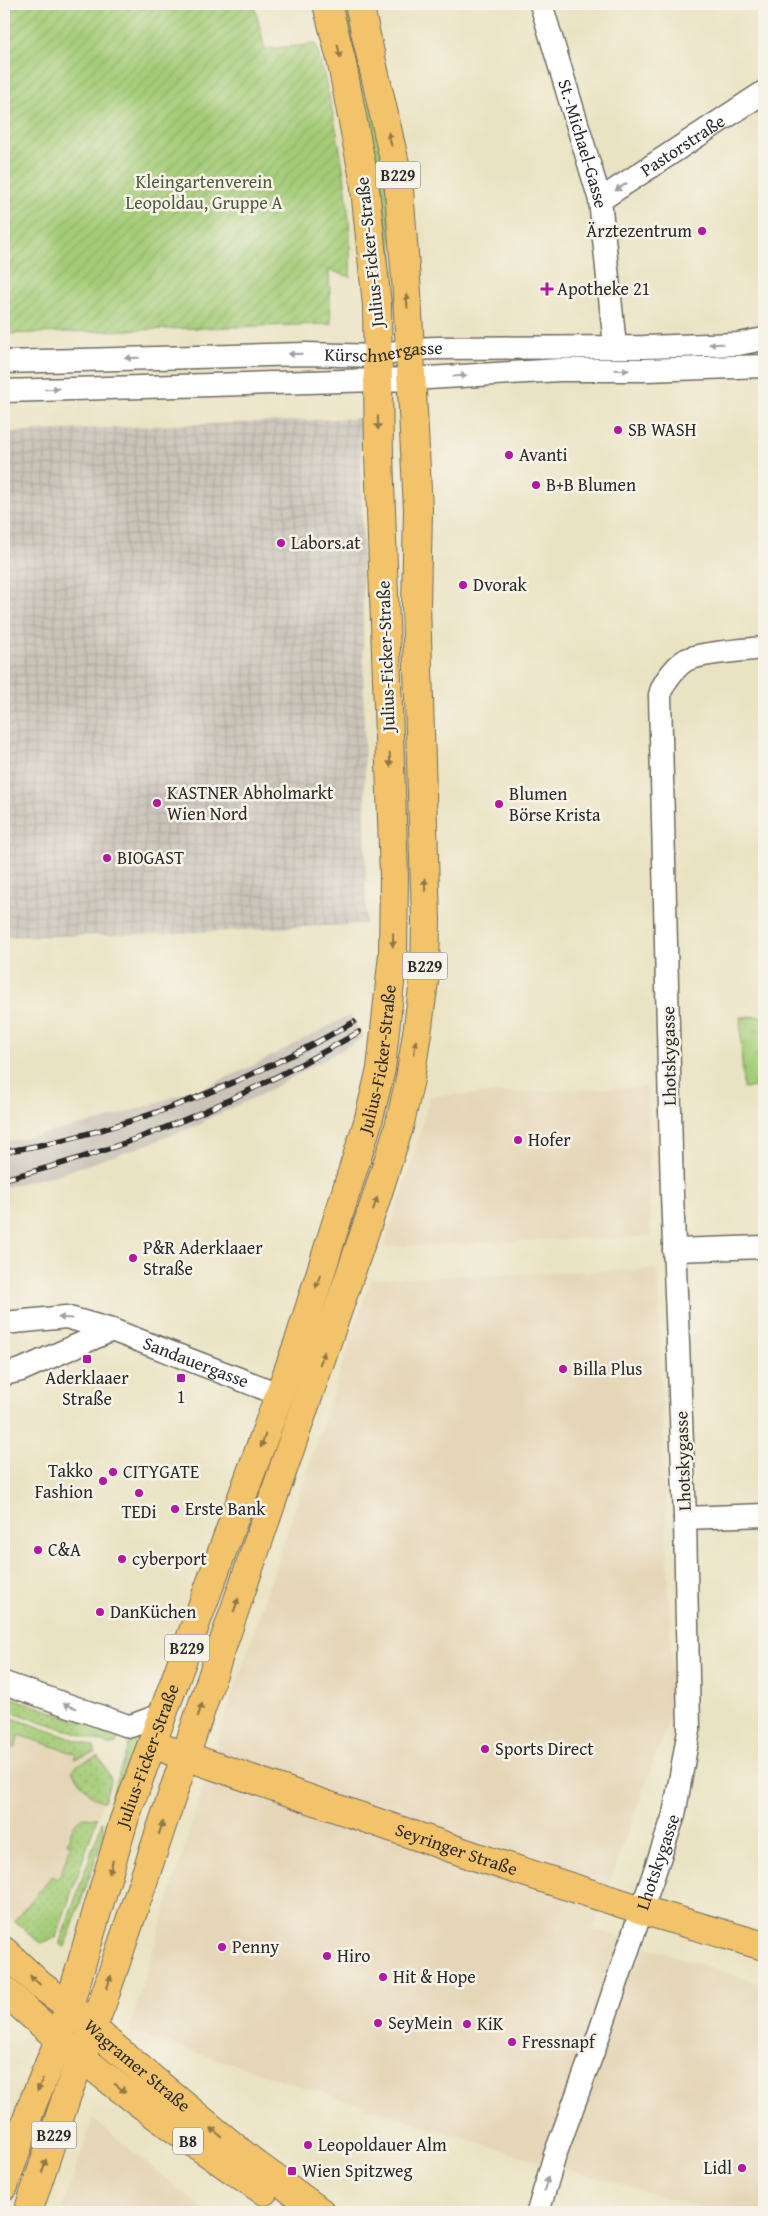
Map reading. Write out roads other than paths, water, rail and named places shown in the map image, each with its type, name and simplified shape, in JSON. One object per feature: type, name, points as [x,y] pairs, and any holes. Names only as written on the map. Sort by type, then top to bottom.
[{"type":"main road","name":"Julius-Ficker-Straße","points":[[92,2028],[185,1757],[293,1400],[368,1122],[381,1069],[388,1016],[393,954],[394,876],[377,305],[364,179],[341,59],[327,4]]},
{"type":"main road","name":"Julius-Ficker-Straße","points":[[59,2040],[124,1820],[164,1714],[293,1400],[399,1127],[410,1079],[424,974],[426,920],[416,604],[418,510],[412,379],[398,177],[359,4]]},
{"type":"main road","name":"Seyringer Straße","points":[[152,1745],[477,1857],[642,1910],[764,1946]]},
{"type":"main road","name":"Wagramer Straße","points":[[4,1951],[40,1985],[69,2006],[92,2028],[248,2158],[321,2212]]},
{"type":"main road","name":"Wagramer Straße","points":[[4,1990],[81,2058],[191,2142],[289,2208],[302,2212]]},
{"type":"main road","name":"B229","points":[[28,2212],[92,2028]]},
{"type":"main road","name":"B229","points":[[4,2186],[32,2105],[59,2040]]},
{"type":"street","name":"St.-Michael-Gasse","points":[[541,4],[600,200],[615,346]]},
{"type":"street","name":"Pastorstraße","points":[[600,200],[764,92]]},
{"type":"street","name":"Kürschnergasse","points":[[4,391],[378,368],[410,349],[738,344],[764,339]]},
{"type":"street","name":"Kürschnergasse","points":[[4,362],[305,354],[378,368],[412,379],[560,370],[646,370],[764,366]]},
{"type":"street","name":"Lhotskygasse","points":[[538,2212],[555,2156],[674,1815],[689,1730],[685,1518],[674,1250],[660,695],[662,685],[689,658],[764,648]]},
{"type":"street","points":[[674,1250],[764,1246]]},
{"type":"street","name":"Sandauergasse","points":[[4,1323],[66,1317],[112,1330],[185,1360],[293,1400]]},
{"type":"street","points":[[4,1374],[21,1370],[112,1330]]},
{"type":"street","points":[[685,1518],[764,1516]]},
{"type":"street","points":[[4,1683],[125,1725],[131,1726],[164,1714]]},
{"type":"railway","points":[[4,1152],[96,1132],[185,1102],[270,1066],[354,1022]]},
{"type":"railway","points":[[4,1179],[98,1152],[187,1119],[273,1078],[359,1032]]},
{"type":"place","name":"Ärztezentrum","points":[[702,231]]},
{"type":"place","name":"Apotheke 21","points":[[547,289]]},
{"type":"place","name":"SB WASH","points":[[618,430]]},
{"type":"place","name":"Avanti","points":[[509,455]]},
{"type":"place","name":"B+B Blumen","points":[[536,485]]},
{"type":"place","name":"Labors.at","points":[[281,543]]},
{"type":"place","name":"Dvorak","points":[[463,585]]},
{"type":"place","name":"KASTNER Abholmarkt Wien Nord","points":[[157,803]]},
{"type":"place","name":"Blumen Börse Krista","points":[[499,804]]},
{"type":"place","name":"BIOGAST","points":[[107,858]]},
{"type":"place","name":"Hofer","points":[[518,1140]]},
{"type":"place","name":"P&R Aderklaaer Straße","points":[[133,1258]]},
{"type":"place","name":"Aderklaaer Straße","points":[[87,1359]]},
{"type":"place","name":"Billa Plus","points":[[563,1369]]},
{"type":"place","name":"1","points":[[181,1378]]},
{"type":"place","name":"CITYGATE","points":[[113,1472]]},
{"type":"place","name":"Takko Fashion","points":[[103,1481]]},
{"type":"place","name":"TEDi","points":[[139,1493]]},
{"type":"place","name":"Erste Bank","points":[[175,1509]]},
{"type":"place","name":"C&A","points":[[38,1550]]},
{"type":"place","name":"cyberport","points":[[122,1559]]},
{"type":"place","name":"DanKüchen","points":[[100,1612]]},
{"type":"place","name":"Sports Direct","points":[[485,1749]]},
{"type":"place","name":"Penny","points":[[222,1947]]},
{"type":"place","name":"Hiro","points":[[327,1956]]},
{"type":"place","name":"Hit & Hope","points":[[383,1977]]},
{"type":"place","name":"SeyMein","points":[[378,2023]]},
{"type":"place","name":"KiK","points":[[467,2024]]},
{"type":"place","name":"Fressnapf","points":[[512,2042]]},
{"type":"place","name":"Leopoldauer Alm","points":[[308,2145]]},
{"type":"place","name":"Lidl","points":[[742,2168]]},
{"type":"place","name":"Wien Spitzweg","points":[[292,2171]]},
{"type":"park label","name":"Kleingartenverein Leopoldau, Gruppe A","points":[[204,192]]}]
